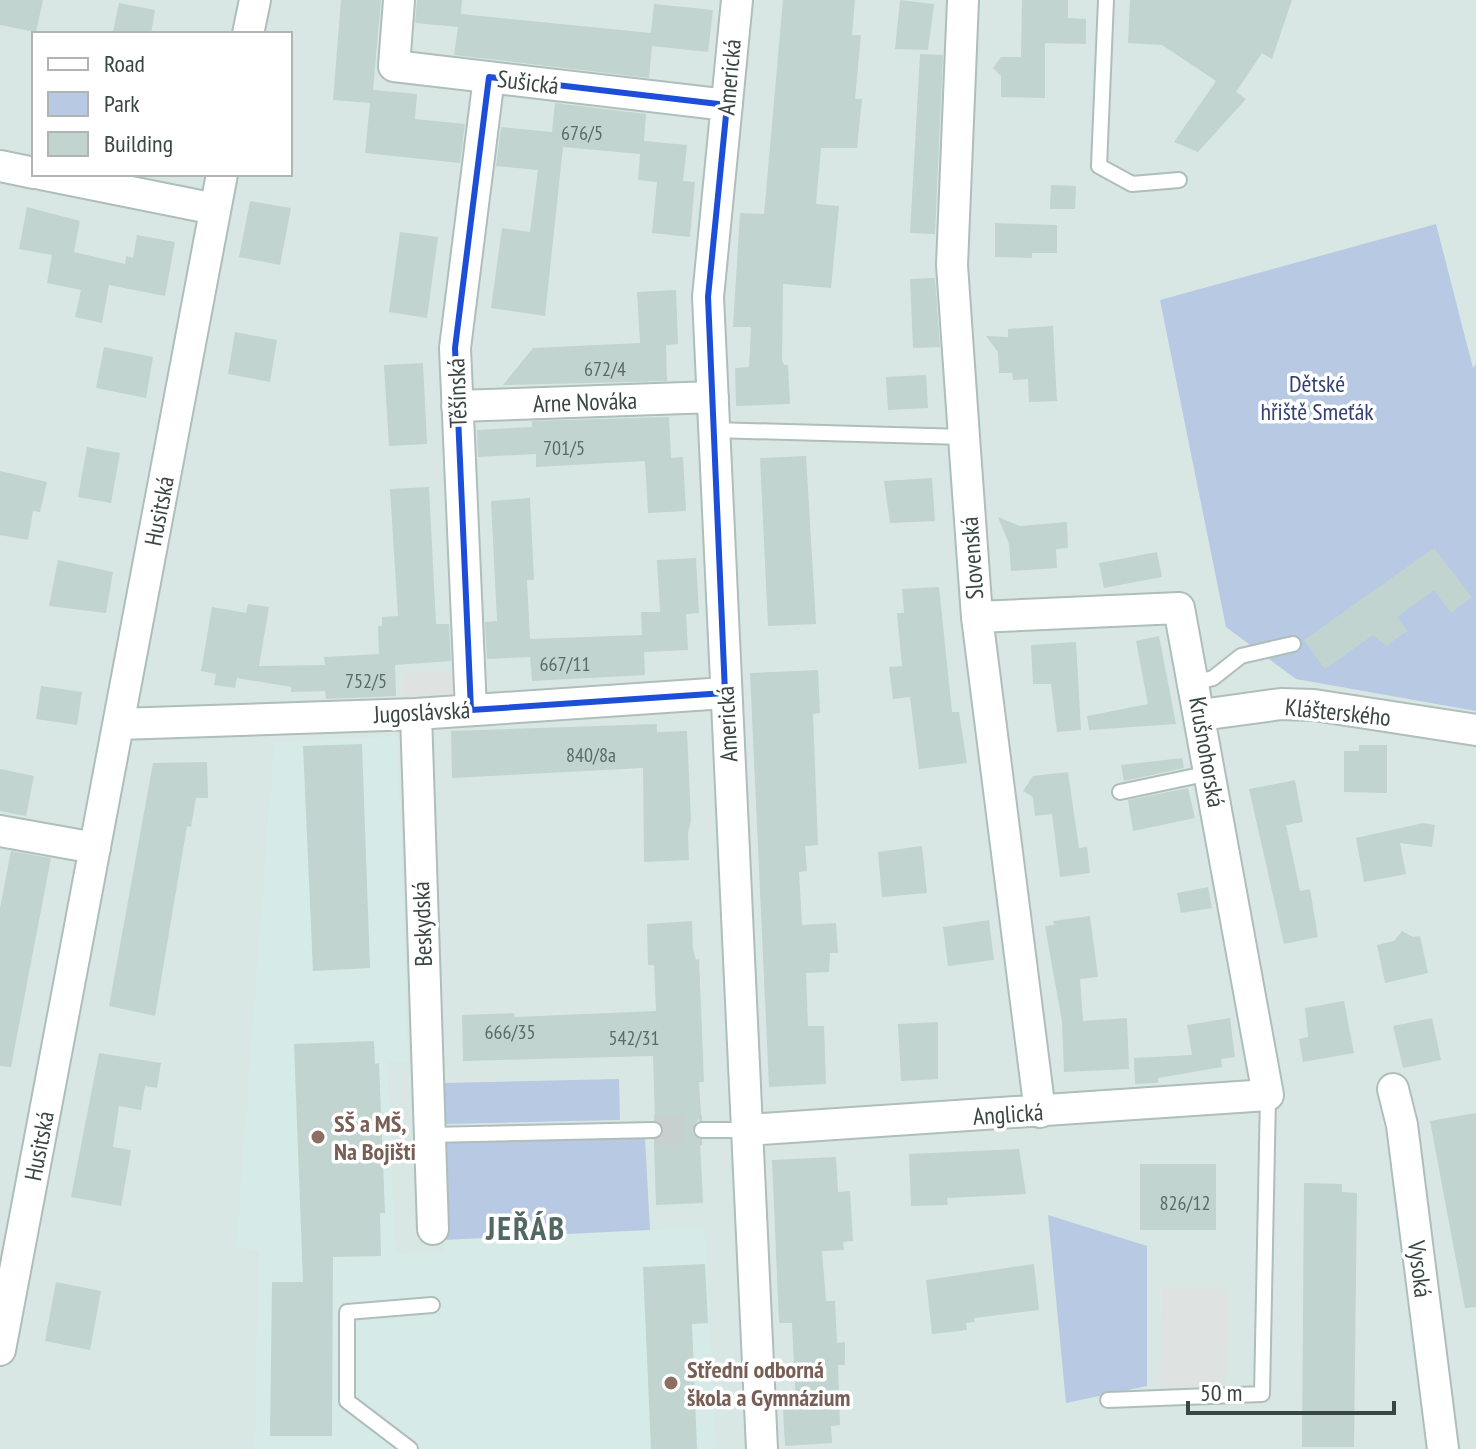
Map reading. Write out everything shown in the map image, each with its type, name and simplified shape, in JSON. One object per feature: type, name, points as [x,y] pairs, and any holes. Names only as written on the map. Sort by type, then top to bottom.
[{"type":"street","points":[[248,32],[255,0]]},
{"type":"street","name":"Sušická","points":[[399,0],[394,66],[727,105]]},
{"type":"street","name":"Americká","points":[[737,0],[708,297],[762,1449]]},
{"type":"street","name":"Slovenská","points":[[963,0],[952,265],[977,617],[1040,1112]]},
{"type":"street","name":"Těšínská","points":[[471,710],[455,348],[489,77]]},
{"type":"street","points":[[0,166],[32,173]]},
{"type":"street","points":[[51,176],[215,209]]},
{"type":"street","name":"Husitská","points":[[0,1350],[222,176]]},
{"type":"street","name":"Arne Nováka","points":[[457,406],[713,397]]},
{"type":"street","name":"Krušnohorská","points":[[977,617],[1179,608],[1201,715],[1268,1095]]},
{"type":"street","name":"Jugoslávská","points":[[119,724],[416,714],[725,693]]},
{"type":"street","name":"Klášterského","points":[[1201,715],[1281,704],[1314,705],[1476,730]]},
{"type":"street","name":"Beskydská","points":[[416,714],[433,1229]]},
{"type":"street","points":[[0,831],[95,848]]},
{"type":"street","name":"Vysoká","points":[[1393,1089],[1402,1125],[1443,1449]]},
{"type":"street","name":"Anglická","points":[[747,1130],[1268,1095]]},
{"type":"lane","points":[[1106,0],[1099,166],[1132,184],[1179,180]]},
{"type":"lane","points":[[713,430],[964,437]]},
{"type":"lane","points":[[1194,683],[1213,678],[1241,656],[1293,644]]},
{"type":"lane","points":[[1120,792],[1211,773]]},
{"type":"lane","points":[[1108,1400],[1262,1394],[1268,1095]]},
{"type":"lane","points":[[428,1135],[654,1130]]},
{"type":"lane","points":[[702,1130],[747,1130]]},
{"type":"lane","points":[[410,1449],[347,1401],[347,1312],[432,1305]]},
{"type":"highlighted area","points":[[489,77],[727,105],[708,297],[725,693],[471,710],[455,348]]},
{"type":"shaded area","points":[[0,0],[1476,0],[1476,1449],[0,1449]]},
{"type":"shaded area","points":[[459,671],[460,698],[404,701],[402,674]]},
{"type":"shaded area","name":"SŠ a MŠ, Na Bojišti","points":[[397,736],[408,1061],[387,1062],[396,1254],[444,1251],[443,1240],[705,1227],[716,1449],[254,1449],[259,1251],[236,1246],[274,742]]},
{"type":"shaded area","points":[[1162,1287],[1228,1289],[1226,1398],[1160,1397]]},
{"type":"green space","name":"Dětské hřiště Smeťák","points":[[1436,224],[1473,368],[1476,364],[1476,711],[1296,679],[1226,627],[1160,300]]},
{"type":"green space","points":[[619,1079],[620,1120],[445,1124],[444,1083]]},
{"type":"green space","points":[[645,1138],[650,1230],[443,1240],[445,1143]]},
{"type":"green space","points":[[1048,1215],[1147,1246],[1147,1386],[1066,1403]]},
{"type":"building","points":[[0,0],[43,0],[36,32],[0,25]]},
{"type":"building","points":[[341,0],[381,0],[373,90],[417,94],[415,119],[465,124],[460,163],[365,153],[370,103],[333,100]]},
{"type":"building","points":[[417,0],[462,0],[461,14],[651,33],[654,4],[713,10],[708,52],[652,46],[649,78],[454,55],[458,27],[415,23]]},
{"type":"building","points":[[783,0],[855,0],[852,35],[861,35],[855,99],[862,99],[857,148],[821,148],[816,204],[839,206],[831,288],[783,284],[782,360],[784,365],[788,365],[790,404],[736,406],[735,368],[749,367],[751,327],[733,327],[740,213],[764,214]]},
{"type":"building","points":[[900,0],[934,4],[928,50],[895,49]]},
{"type":"building","points":[[1022,0],[1068,0],[1068,18],[1086,19],[1086,44],[1045,43],[1045,98],[1001,97],[1001,76],[993,68],[1001,57],[1021,57]]},
{"type":"building","points":[[1130,0],[1292,0],[1272,59],[1262,53],[1236,92],[1246,99],[1198,152],[1174,142],[1216,81],[1162,45],[1128,43]]},
{"type":"building","points":[[119,3],[155,10],[151,32],[113,32]]},
{"type":"building","points":[[920,54],[943,55],[935,234],[910,233]]},
{"type":"building","points":[[555,103],[646,114],[644,141],[687,145],[683,181],[695,182],[690,237],[652,233],[657,182],[638,180],[640,154],[563,147],[545,316],[491,308],[502,228],[530,232],[538,170],[496,166],[501,127],[552,132]]},
{"type":"building","points":[[1051,185],[1076,186],[1075,209],[1050,209]]},
{"type":"building","points":[[250,201],[291,208],[280,265],[239,257]]},
{"type":"building","points":[[27,207],[80,221],[74,252],[125,264],[126,256],[133,258],[137,235],[175,242],[165,296],[109,285],[102,323],[75,317],[81,290],[47,283],[52,255],[19,249]]},
{"type":"building","points":[[995,223],[1057,225],[1057,253],[1032,253],[1032,258],[995,257]]},
{"type":"building","points":[[400,232],[438,237],[427,318],[389,312]]},
{"type":"building","points":[[935,278],[940,347],[913,348],[910,279]]},
{"type":"building","points":[[676,290],[678,344],[666,345],[667,381],[503,385],[533,348],[640,343],[637,292]]},
{"type":"building","points":[[1053,326],[1057,401],[1029,402],[1028,379],[1013,380],[1012,373],[999,373],[998,352],[986,336],[1008,337],[1008,329]]},
{"type":"building","points":[[235,332],[277,340],[270,382],[228,374]]},
{"type":"building","points":[[104,347],[153,357],[146,398],[96,388]]},
{"type":"building","points":[[423,363],[427,444],[389,446],[384,365]]},
{"type":"building","points":[[926,375],[928,408],[888,410],[886,377]]},
{"type":"building","points":[[669,417],[671,458],[683,457],[686,511],[648,513],[645,461],[536,467],[536,454],[478,457],[477,430],[532,427],[532,421]]},
{"type":"building","points":[[87,447],[120,453],[111,503],[78,497]]},
{"type":"building","points":[[806,456],[816,624],[768,626],[760,458]]},
{"type":"building","points":[[0,471],[47,482],[40,512],[33,511],[28,540],[0,535]]},
{"type":"building","points":[[932,478],[935,521],[890,523],[884,481]]},
{"type":"building","points":[[429,487],[436,624],[449,624],[451,661],[395,665],[396,696],[326,699],[325,691],[291,692],[291,687],[237,678],[235,688],[214,685],[216,674],[201,671],[212,607],[246,613],[248,604],[269,607],[259,666],[325,665],[324,657],[379,654],[378,626],[382,626],[382,617],[398,616],[390,489]]},
{"type":"building","points":[[530,498],[534,580],[527,580],[530,639],[642,635],[641,612],[660,612],[657,560],[696,558],[699,613],[686,614],[688,650],[644,652],[645,675],[532,681],[530,657],[487,659],[485,622],[497,621],[491,501]]},
{"type":"building","points":[[998,517],[1020,526],[1067,522],[1068,548],[1056,549],[1057,568],[1011,571],[1009,544]]},
{"type":"building","points":[[1434,548],[1472,597],[1451,613],[1434,590],[1397,617],[1407,631],[1386,646],[1373,635],[1325,669],[1304,640]]},
{"type":"building","points":[[1157,552],[1162,577],[1104,588],[1099,563]]},
{"type":"building","points":[[58,560],[113,572],[106,613],[49,606]]},
{"type":"building","points":[[939,587],[952,712],[959,712],[967,763],[919,769],[910,697],[893,699],[889,667],[902,666],[897,613],[904,613],[902,589]]},
{"type":"building","points":[[1159,636],[1176,724],[1089,730],[1087,716],[1148,704],[1136,641]]},
{"type":"building","points":[[1076,642],[1081,730],[1057,732],[1051,684],[1033,684],[1031,645]]},
{"type":"building","points":[[818,670],[820,713],[813,714],[818,845],[805,846],[807,871],[799,872],[802,925],[836,923],[838,953],[830,953],[829,972],[806,973],[808,1026],[824,1026],[826,1084],[769,1087],[750,673]]},
{"type":"building","points":[[41,686],[82,692],[77,725],[36,719]]},
{"type":"building","points":[[657,724],[657,732],[687,731],[691,821],[689,860],[644,862],[643,768],[452,778],[451,731]]},
{"type":"building","points":[[362,744],[370,968],[313,971],[303,746]]},
{"type":"building","points":[[1359,745],[1387,745],[1387,793],[1344,792],[1344,751],[1359,751]]},
{"type":"building","points":[[1182,758],[1184,768],[1124,781],[1121,765]]},
{"type":"building","points":[[207,762],[208,798],[196,798],[191,827],[187,826],[155,1016],[109,1006],[153,763]]},
{"type":"building","points":[[0,769],[34,776],[26,816],[0,811]]},
{"type":"building","points":[[1068,772],[1079,848],[1087,847],[1090,873],[1060,877],[1052,814],[1035,816],[1033,797],[1023,791],[1033,776]]},
{"type":"building","points":[[1295,780],[1303,822],[1286,825],[1300,891],[1310,889],[1318,937],[1284,944],[1249,789]]},
{"type":"building","points":[[1188,788],[1195,818],[1133,831],[1128,800]]},
{"type":"building","points":[[1423,823],[1435,825],[1432,847],[1400,843],[1406,874],[1364,882],[1356,838]]},
{"type":"building","points":[[922,846],[927,893],[882,897],[878,852]]},
{"type":"building","points":[[11,851],[51,858],[11,1067],[0,1066],[0,908]]},
{"type":"building","points":[[1208,887],[1212,908],[1181,913],[1177,893]]},
{"type":"building","points":[[1090,916],[1098,977],[1080,979],[1083,1021],[1127,1018],[1129,1069],[1064,1072],[1062,1022],[1045,926],[1054,925],[1053,921]]},
{"type":"building","points":[[989,920],[994,960],[948,966],[943,927]]},
{"type":"building","points":[[692,921],[693,949],[696,960],[699,959],[704,1082],[699,1082],[701,1114],[692,1131],[700,1140],[703,1203],[656,1205],[654,1144],[664,1131],[655,1120],[653,1056],[463,1061],[462,1015],[514,1013],[515,1017],[656,1011],[654,965],[648,965],[647,924]]},
{"type":"building","points":[[1402,931],[1413,937],[1420,936],[1428,973],[1385,983],[1377,945],[1394,941]]},
{"type":"building","points":[[1344,1001],[1354,1053],[1303,1062],[1299,1039],[1308,1037],[1305,1008]]},
{"type":"building","points":[[1230,1018],[1235,1057],[1221,1059],[1222,1067],[1158,1078],[1158,1083],[1135,1084],[1134,1058],[1192,1055],[1187,1025]]},
{"type":"building","points":[[1432,1018],[1441,1060],[1403,1068],[1393,1026]]},
{"type":"building","points":[[938,1022],[938,1079],[901,1081],[898,1024]]},
{"type":"building","points":[[374,1041],[375,1064],[379,1063],[385,1213],[380,1213],[381,1256],[333,1257],[332,1436],[270,1436],[272,1282],[303,1282],[294,1044]]},
{"type":"building","points":[[99,1053],[161,1063],[157,1088],[145,1086],[141,1110],[119,1106],[113,1147],[131,1150],[121,1206],[71,1197]]},
{"type":"building","points":[[1476,1113],[1476,1307],[1465,1308],[1430,1121]]},
{"type":"building","points":[[1019,1149],[1026,1194],[947,1198],[948,1205],[911,1206],[909,1154]]},
{"type":"building","points":[[836,1157],[838,1192],[850,1191],[853,1241],[843,1242],[844,1250],[822,1251],[826,1301],[835,1301],[837,1343],[845,1342],[845,1365],[838,1365],[840,1425],[831,1426],[832,1443],[785,1446],[783,1408],[796,1408],[792,1323],[779,1323],[772,1160]]},
{"type":"building","points":[[1140,1164],[1216,1164],[1216,1230],[1140,1230]]},
{"type":"building","points":[[1304,1183],[1342,1184],[1342,1192],[1357,1193],[1354,1447],[1302,1447]]},
{"type":"building","name":"Střední odborná škola a Gymnázium","points":[[705,1264],[708,1323],[692,1324],[697,1449],[651,1449],[643,1267]]},
{"type":"building","points":[[1034,1264],[1039,1310],[974,1318],[975,1322],[966,1323],[967,1330],[932,1334],[926,1280]]},
{"type":"building","points":[[56,1282],[101,1291],[90,1350],[45,1341]]},
{"type":"tunnel","points":[[654,1130],[702,1130]]},
{"type":"place","name":"SŠ a MŠ, Na Bojišti","points":[[318,1137]]},
{"type":"place","name":"Střední odborná škola a Gymnázium","points":[[671,1383]]},
{"type":"district","name":"JEŘÁB","points":[[526,1228]]}]
